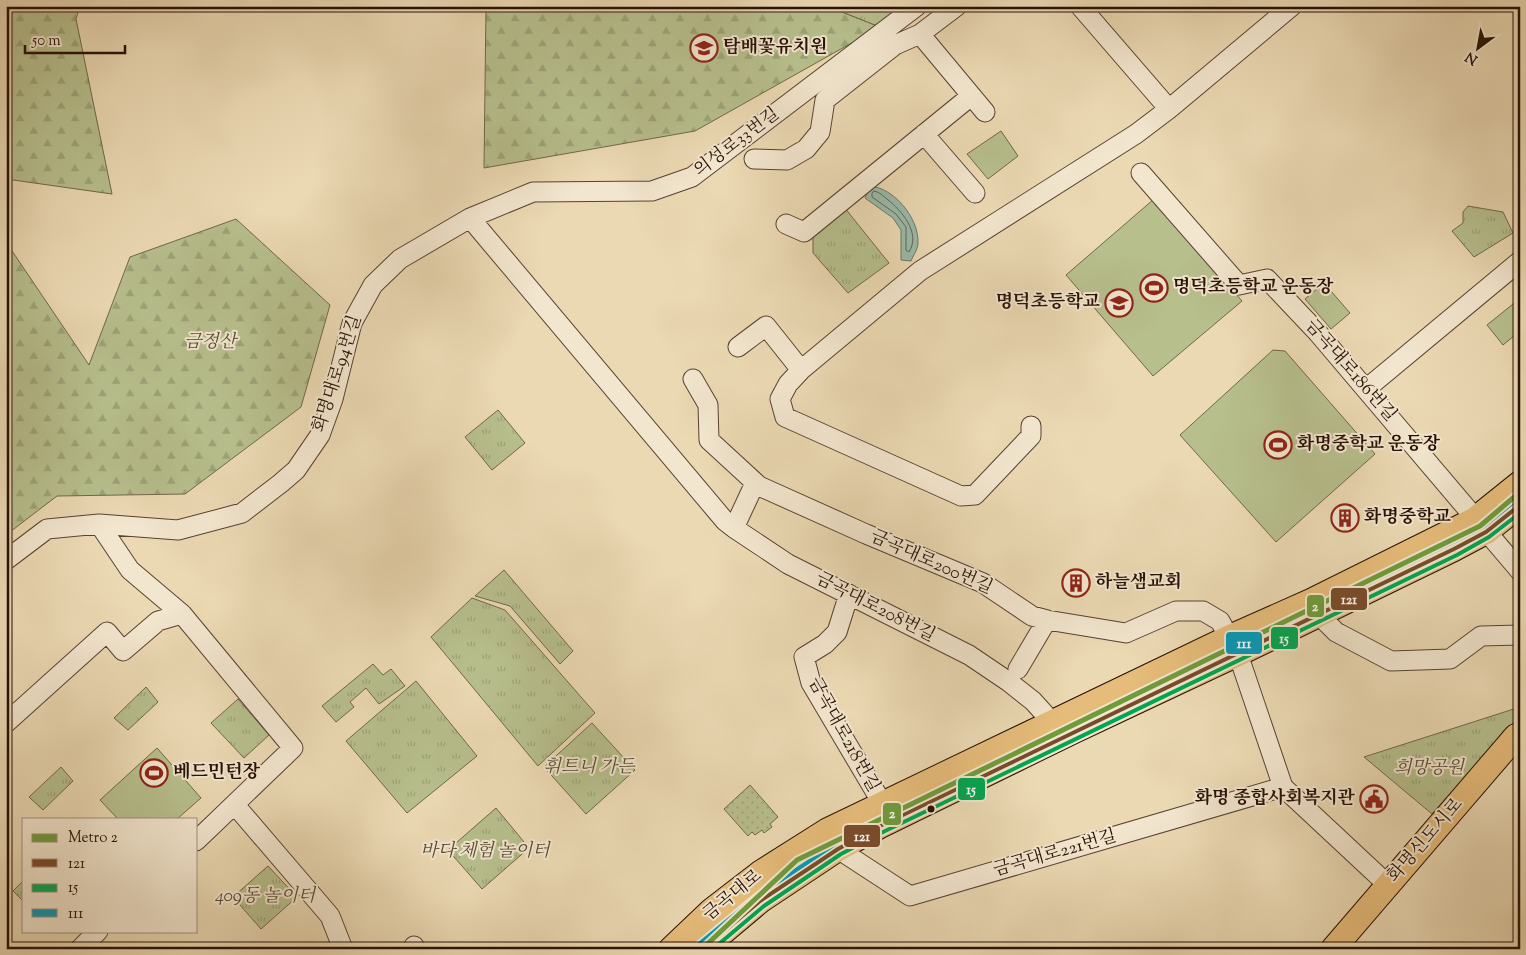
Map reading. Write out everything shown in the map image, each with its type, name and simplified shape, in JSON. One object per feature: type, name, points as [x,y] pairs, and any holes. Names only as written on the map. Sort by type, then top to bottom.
[{"type":"main road","name":"금곡대로","points":[[671,949],[707,941],[760,901],[838,849],[880,826],[1074,731],[1234,646],[1311,601],[1480,526],[1520,483]]},
{"type":"main road","name":"금곡대로","points":[[707,941],[712,910],[760,873],[828,830],[1052,722],[1234,646],[1319,614],[1520,505]]},
{"type":"main road","name":"화명신도시로","points":[[1333,949],[1516,736],[1520,735]]},
{"type":"street","name":"의성로33번길","points":[[470,218],[533,192],[652,191],[692,177],[917,6]]},
{"type":"street","points":[[754,159],[787,160],[806,149],[820,132],[825,100],[894,46],[920,34],[957,6]]},
{"type":"street","points":[[1080,6],[1169,109]]},
{"type":"street","points":[[1031,426],[1031,436],[975,495],[960,496],[785,417],[780,399],[788,384],[801,370],[920,272],[1136,134],[1169,109],[1292,6]]},
{"type":"street","points":[[920,34],[985,112]]},
{"type":"street","points":[[786,224],[804,232],[971,96]]},
{"type":"street","points":[[924,134],[975,193]]},
{"type":"street","name":"금곡대로186번길","points":[[1141,173],[1239,285],[1267,279],[1318,333],[1520,571]]},
{"type":"street","name":"화명대로94번길","points":[[6,560],[47,528],[99,524],[178,530],[242,513],[296,470],[320,435],[333,399],[352,323],[373,284],[400,259],[470,218]]},
{"type":"street","name":"금곡대로208번길","points":[[470,218],[725,521],[788,564],[969,656],[1009,682],[1033,701],[1052,722]]},
{"type":"street","points":[[1366,389],[1520,260]]},
{"type":"street","points":[[738,347],[766,326],[801,370]]},
{"type":"street","name":"금곡대로200번길","points":[[693,379],[708,406],[709,440],[755,483],[866,534],[983,583],[1032,616],[1126,633],[1176,611],[1203,611],[1220,621],[1234,646],[1284,787]]},
{"type":"street","points":[[734,528],[755,483]]},
{"type":"street","points":[[99,524],[130,570],[182,614],[293,748],[198,839]]},
{"type":"street","name":"금곡대로218번길","points":[[849,594],[837,632],[825,644],[804,657],[811,683],[882,803]]},
{"type":"street","points":[[6,723],[107,632],[123,651],[158,621],[182,614]]},
{"type":"street","points":[[1319,614],[1336,632],[1392,661],[1450,659],[1482,636],[1520,636]]},
{"type":"street","points":[[1018,668],[1047,620]]},
{"type":"street","points":[[1284,787],[1388,885]]},
{"type":"street","name":"금곡대로221번길","points":[[838,849],[910,896],[1284,787]]},
{"type":"street","points":[[235,805],[330,916],[343,949]]},
{"type":"street","points":[[80,949],[97,932]]},
{"type":"green space","points":[[6,6],[80,6],[76,19],[112,194],[6,179]]},
{"type":"green space","points":[[486,6],[827,6],[880,27],[695,131],[484,168]]},
{"type":"green space","points":[[827,6],[908,6],[880,27]]},
{"type":"green space","points":[[1001,131],[1018,156],[988,179],[967,154]]},
{"type":"green space","name":"명덕초등학교 운동장","points":[[1154,199],[1242,301],[1153,376],[1066,275]]},
{"type":"green space","points":[[1468,206],[1503,212],[1513,233],[1474,257],[1452,231],[1463,223],[1463,212]]},
{"type":"green space","points":[[844,207],[889,263],[848,293],[813,253],[813,238]]},
{"type":"green space","name":"금정산","points":[[236,219],[330,305],[301,407],[185,494],[57,496],[6,535],[6,242],[89,365],[130,257]]},
{"type":"green space","points":[[1324,283],[1350,313],[1331,329],[1305,299]]},
{"type":"green space","points":[[1518,300],[1520,303],[1520,331],[1503,345],[1487,325]]},
{"type":"green space","name":"화명중학교 운동장","points":[[1273,350],[1285,351],[1375,454],[1276,542],[1180,435]]},
{"type":"green space","points":[[498,410],[525,443],[492,470],[465,437]]},
{"type":"green space","points":[[504,570],[573,651],[560,664],[510,606],[475,596]]},
{"type":"green space","points":[[472,598],[505,610],[595,713],[538,766],[431,637]]},
{"type":"green space","points":[[373,664],[383,675],[391,669],[405,686],[379,704],[366,688],[350,702],[354,707],[336,722],[322,706]]},
{"type":"green space","points":[[416,681],[477,756],[407,813],[346,741]]},
{"type":"green space","points":[[146,687],[158,702],[128,730],[114,718]]},
{"type":"green space","points":[[238,699],[269,735],[244,758],[211,723]]},
{"type":"green space","name":"희망공원","points":[[1520,707],[1520,715],[1432,814],[1364,757]]},
{"type":"green space","name":"휘트니 가든","points":[[592,723],[635,770],[586,814],[544,767]]},
{"type":"green space","name":"베드민턴장","points":[[157,748],[201,798],[178,818],[117,818],[100,800]]},
{"type":"green space","points":[[61,767],[73,781],[43,810],[29,797]]},
{"type":"green space","points":[[750,785],[778,817],[770,824],[772,827],[764,833],[762,830],[755,835],[752,832],[748,836],[724,809]]},
{"type":"green space","name":"바다 체험 놀이터","points":[[496,808],[529,848],[482,889],[448,850]]},
{"type":"green space","name":"409동 놀이터","points":[[268,866],[297,897],[261,929],[233,897]]},
{"type":"green space","points":[[22,882],[22,900],[13,891]]},
{"type":"water","points":[[870,186],[888,192],[896,198],[910,215],[917,233],[918,243],[911,261],[901,260],[901,230],[893,218],[865,198]]},
{"type":"metro line","name":"2","points":[[702,949],[797,860],[1480,526],[1520,492]]},
{"type":"transit line","name":"111","points":[[699,944],[757,896],[835,844],[877,821],[1483,527],[1516,500]]},
{"type":"transit line","name":"121","points":[[703,949],[760,901],[838,849],[880,826],[1454,549],[1486,532],[1520,505]]},
{"type":"transit line","name":"15","points":[[713,949],[764,906],[841,854],[1457,555],[1489,537],[1520,513]]},
{"type":"place","name":"탐배꽃유치원","points":[[704,48]]},
{"type":"place","name":"명덕초등학교 운동장","points":[[1154,288]]},
{"type":"place","name":"명덕초등학교","points":[[1119,303]]},
{"type":"place","name":"화명중학교 운동장","points":[[1278,445]]},
{"type":"place","name":"화명중학교","points":[[1345,518]]},
{"type":"place","name":"하늘샘교회","points":[[1076,583]]},
{"type":"place","name":"베드민턴장","points":[[154,773]]},
{"type":"place","name":"화명 종합사회복지관","points":[[1374,799]]}]
